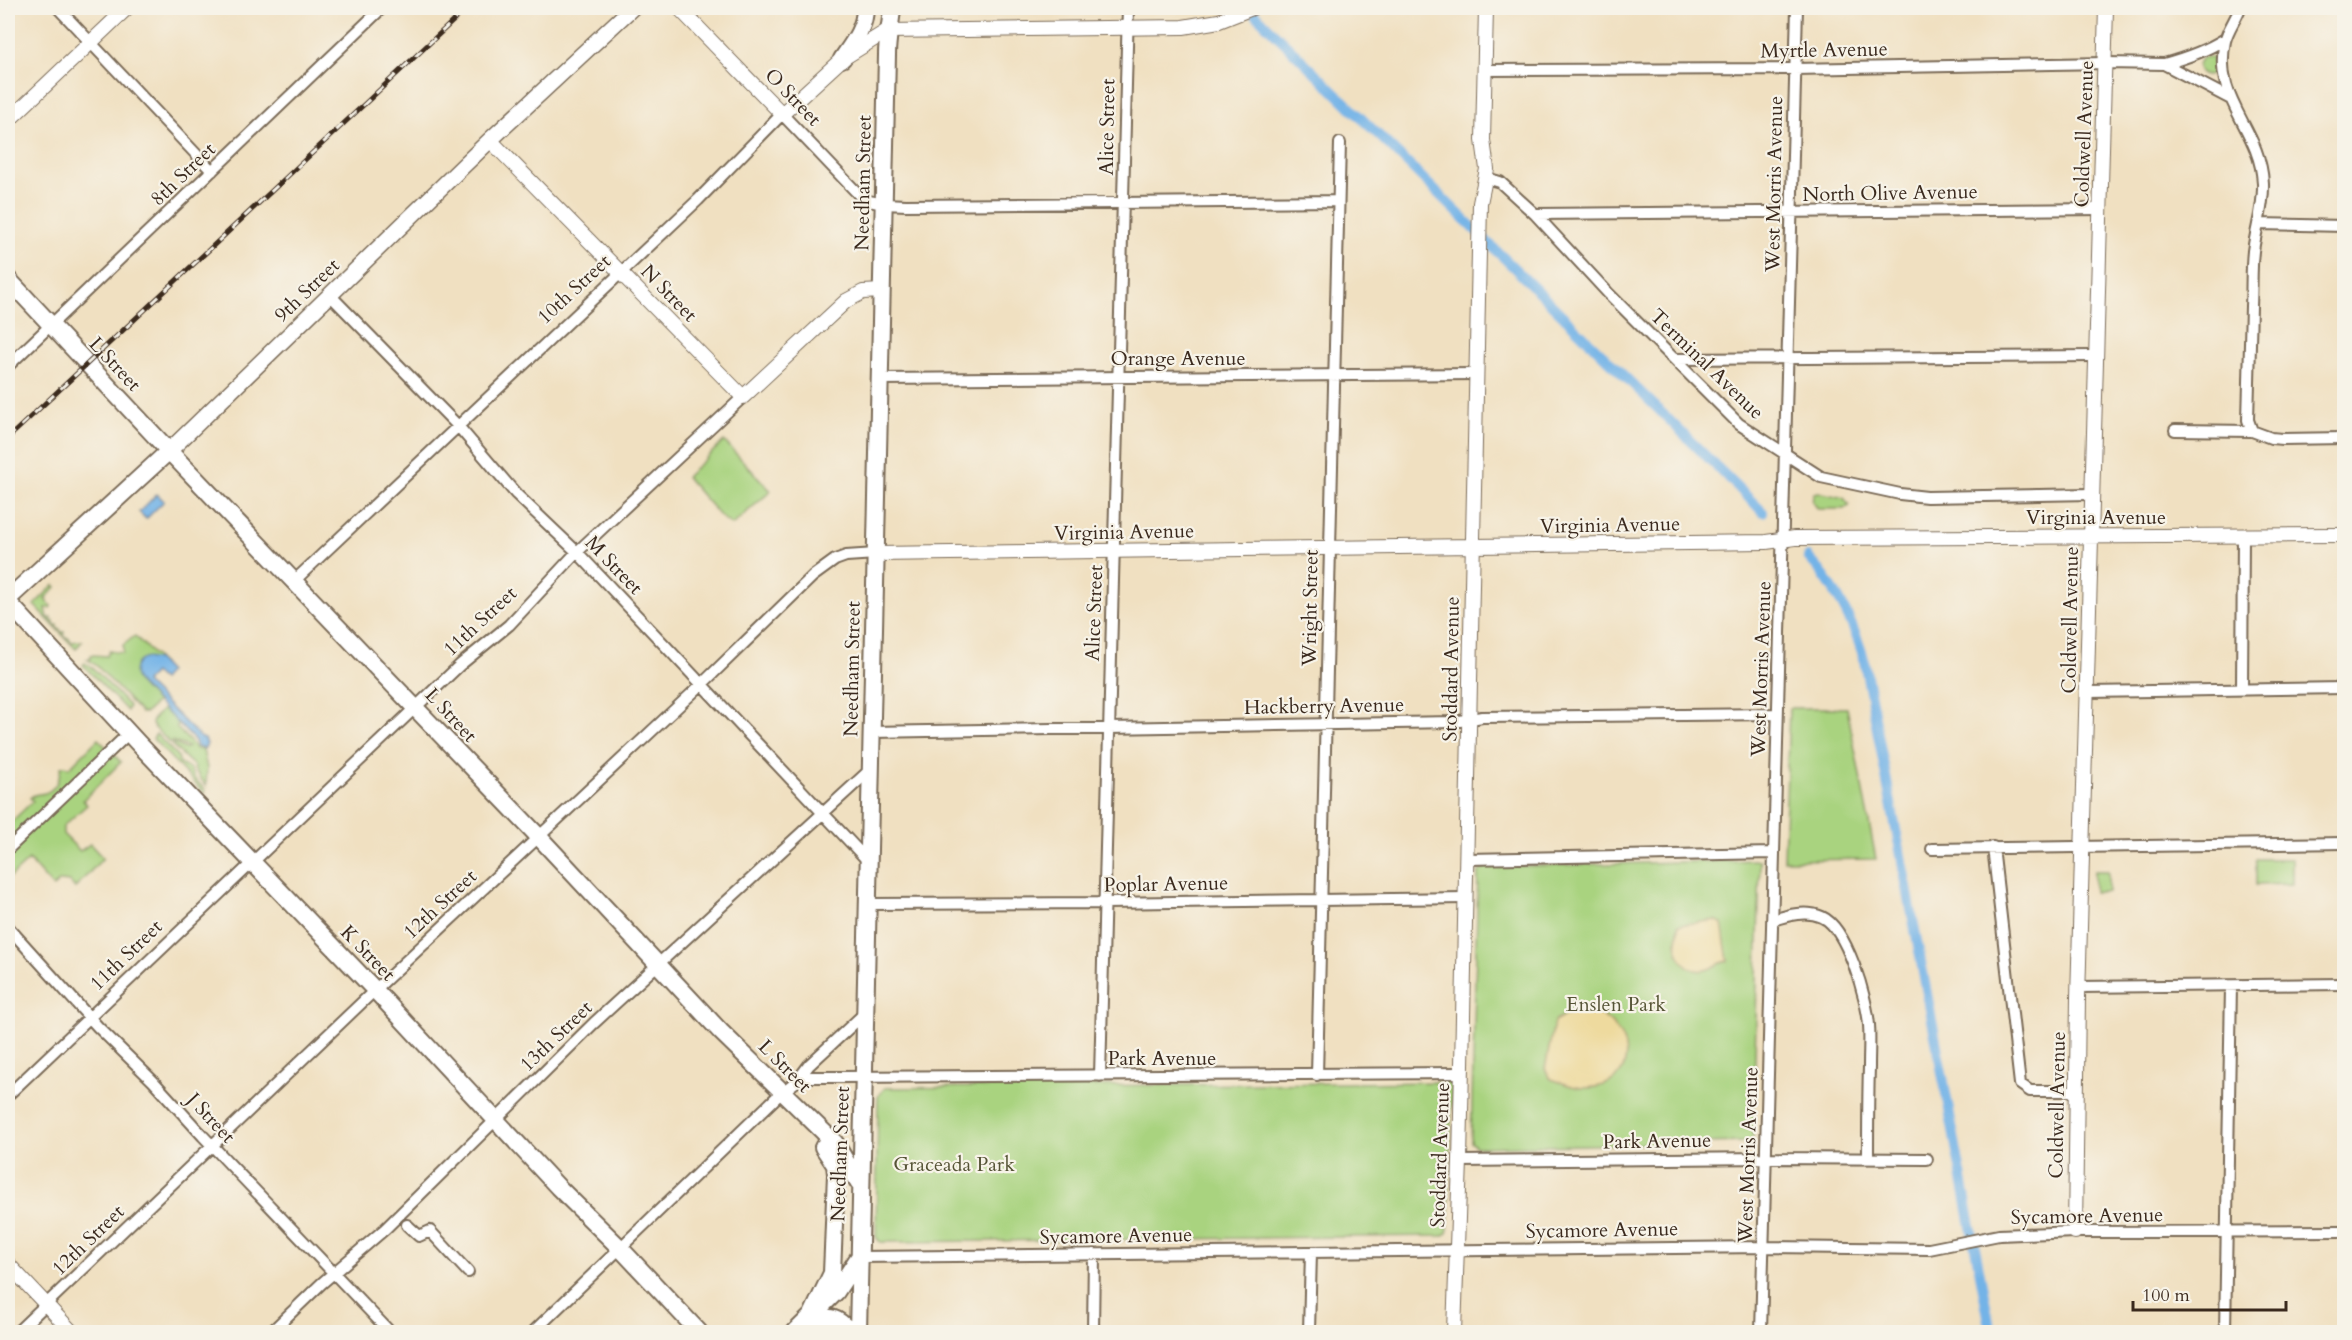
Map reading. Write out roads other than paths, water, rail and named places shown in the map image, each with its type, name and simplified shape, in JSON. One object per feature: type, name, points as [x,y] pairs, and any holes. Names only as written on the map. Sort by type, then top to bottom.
[{"type":"main road","name":"9th Street","points":[[8,600],[169,452],[490,140],[632,8]]},
{"type":"main road","points":[[842,59],[857,37],[866,8]]},
{"type":"main road","name":"Needham Street","points":[[858,1332],[859,1183],[868,903],[884,204],[892,17],[880,8]]},
{"type":"main road","name":"L Street","points":[[8,279],[169,452],[416,707],[721,1032],[781,1093],[835,1143],[859,1183]]},
{"type":"main road","name":"K Street","points":[[8,600],[129,733],[375,990],[558,1187],[620,1248],[699,1332]]},
{"type":"main road","points":[[810,1319],[832,1273],[837,1187],[835,1165],[819,1141],[815,1125]]},
{"type":"main road","points":[[795,1332],[836,1292],[859,1257]]},
{"type":"main road","points":[[810,1319],[829,1317],[837,1319],[850,1332]]},
{"type":"street","points":[[58,8],[212,171]]},
{"type":"street","points":[[8,121],[127,8]]},
{"type":"street","name":"8th Street","points":[[8,366],[382,8]]},
{"type":"street","name":"O Street","points":[[679,8],[864,200],[884,204]]},
{"type":"street","name":"Alice Street","points":[[1100,1076],[1128,8]]},
{"type":"street","points":[[892,17],[1128,29],[1197,26],[1219,21],[1252,8]]},
{"type":"street","name":"Stoddard Avenue","points":[[1454,1332],[1467,859],[1480,196],[1486,178],[1487,163],[1483,140],[1486,8]]},
{"type":"street","name":"West Morris Avenue","points":[[1761,1332],[1797,8]]},
{"type":"street","name":"Coldwell Avenue","points":[[2075,1232],[2076,1091],[2089,692],[2092,494],[2106,8]]},
{"type":"street","points":[[2240,8],[2226,39],[2223,67],[2229,98],[2254,143],[2262,171],[2263,201],[2253,252],[2248,420],[2257,433]]},
{"type":"street","name":"10th Street","points":[[293,582],[698,200],[782,114],[892,17]]},
{"type":"street","name":"Myrtle Avenue","points":[[1484,70],[2164,64],[2186,58],[2226,39]]},
{"type":"street","name":"Myrtle Avenue","points":[[2164,64],[2199,80],[2229,98]]},
{"type":"street","name":"N Street","points":[[490,140],[743,397]]},
{"type":"street","name":"Wright Street","points":[[1317,1075],[1340,143]]},
{"type":"street","name":"Terminal Avenue","points":[[1486,178],[1500,182],[1534,214],[1739,424],[1821,477],[1900,494],[1948,497],[2092,494]]},
{"type":"street","points":[[884,204],[1338,201]]},
{"type":"street","name":"North Olive Avenue","points":[[1534,214],[2101,209]]},
{"type":"street","points":[[2259,224],[2344,226]]},
{"type":"street","name":"11th Street","points":[[8,1095],[460,665],[509,625],[577,552],[850,298],[865,291],[882,291]]},
{"type":"street","name":"M Street","points":[[331,296],[458,426],[516,494],[577,552],[868,862]]},
{"type":"street","points":[[1674,359],[2096,356]]},
{"type":"street","name":"Orange Avenue","points":[[880,379],[1477,374]]},
{"type":"street","points":[[2175,430],[2257,433],[2283,439],[2344,438]]},
{"type":"street","name":"Virginia Avenue","points":[[876,554],[1766,542],[1795,538],[2344,535]]},
{"type":"street","points":[[2242,690],[2243,536]]},
{"type":"street","name":"12th Street","points":[[17,1332],[823,567],[846,556],[876,554]]},
{"type":"street","points":[[2089,692],[2344,688]]},
{"type":"street","name":"Hackberry Avenue","points":[[872,732],[1454,722],[1482,717],[1777,714]]},
{"type":"street","points":[[8,849],[129,733]]},
{"type":"street","name":"13th Street","points":[[271,1332],[385,1229],[594,1023],[871,769]]},
{"type":"street","points":[[1932,849],[2344,843]]},
{"type":"street","points":[[1993,847],[2020,1083],[2030,1091],[2076,1091]]},
{"type":"street","points":[[1467,859],[1773,853]]},
{"type":"street","name":"Poplar Avenue","points":[[868,903],[1105,903],[1466,898]]},
{"type":"street","points":[[1773,920],[1790,914],[1810,914],[1823,917],[1843,941],[1858,978],[1869,1023],[1868,1159]]},
{"type":"street","name":"J Street","points":[[8,927],[90,1018],[153,1081],[390,1332]]},
{"type":"street","points":[[2079,987],[2344,984]]},
{"type":"street","points":[[2225,1332],[2231,986]]},
{"type":"street","points":[[533,1332],[781,1093],[797,1081],[809,1065],[865,1013]]},
{"type":"street","name":"Park Avenue","points":[[797,1081],[811,1077],[1462,1073]]},
{"type":"street","name":"Park Avenue","points":[[1460,1161],[1927,1159]]},
{"type":"street","points":[[407,1225],[419,1236],[430,1231],[468,1272]]},
{"type":"street","name":"Sycamore Avenue","points":[[859,1257],[1764,1247],[1929,1248],[1983,1237],[2075,1232],[2344,1231]]},
{"type":"street","points":[[1309,1332],[1311,1252]]},
{"type":"street","points":[[1094,1254],[1094,1332]]},
{"type":"street","points":[[8,1264],[72,1332]]},
{"type":"water","points":[[157,494],[164,501],[146,519],[139,512]]},
{"type":"water","points":[[146,658],[158,660],[169,672],[162,680],[154,673],[145,682],[200,737],[205,739],[207,744],[204,749],[197,747],[195,741],[136,680],[135,666]]},
{"type":"waterway","points":[[1249,8],[1763,512]]},
{"type":"waterway","points":[[1808,557],[1826,579],[1841,603],[1863,655],[1991,1332]]},
{"type":"railway","points":[[8,438],[467,8]]},
{"type":"park label","name":"Enslen Park","points":[[1616,1004]]},
{"type":"park label","name":"Graceada Park","points":[[954,1164]]}]
